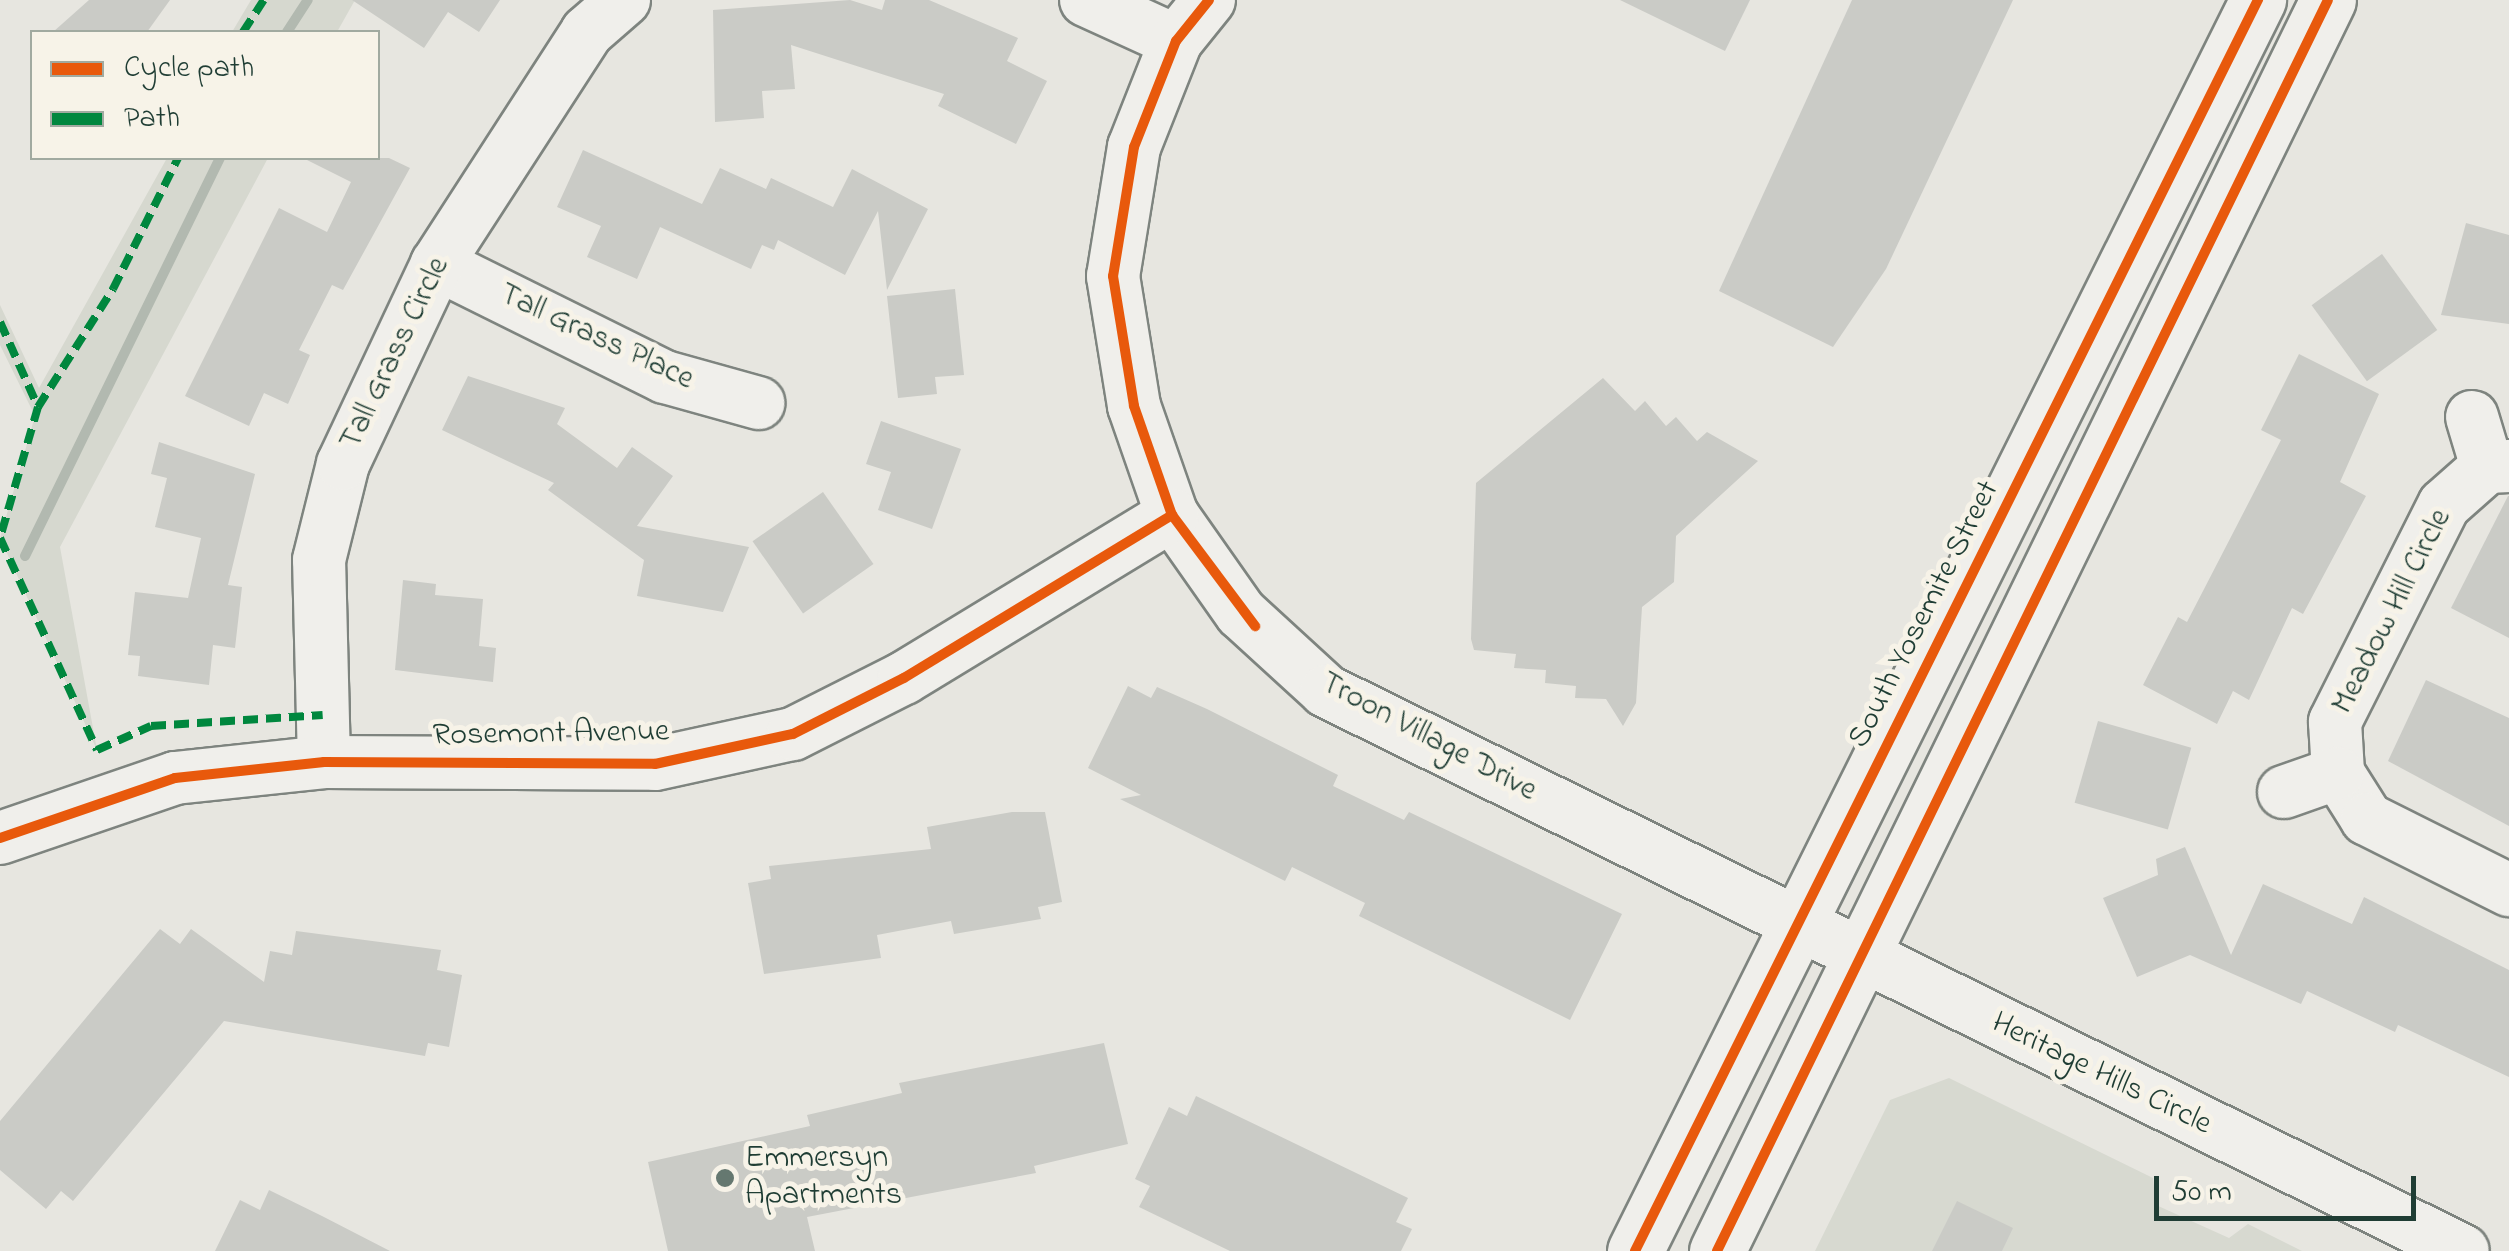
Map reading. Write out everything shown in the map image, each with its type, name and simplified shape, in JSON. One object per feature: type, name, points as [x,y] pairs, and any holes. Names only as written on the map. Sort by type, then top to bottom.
[{"type":"main road","name":"South Yosemite Street","points":[[1634,1251],[2258,0]]},
{"type":"main road","points":[[1717,1251],[2328,0]]},
{"type":"street","name":"Tall Grass Circle","points":[[324,762],[319,560],[342,464],[437,264],[587,32],[624,0]]},
{"type":"street","points":[[1086,0],[1176,41]]},
{"type":"street","name":"Troon Village Drive","points":[[1210,0],[1176,41],[1134,147],[1113,276],[1134,406],[1172,515],[1241,613],[1326,690],[1794,924]]},
{"type":"street","name":"Tall Grass Place","points":[[437,264],[665,377],[758,403]]},
{"type":"street","name":"Meadow Hill Circle","points":[[2472,417],[2498,466],[2444,506],[2335,722],[2338,774],[2367,820],[2509,890]]},
{"type":"street","name":"Rosemont Avenue","points":[[0,838],[175,778],[324,762],[655,764],[792,734],[904,678],[1172,515]]},
{"type":"street","points":[[2284,792],[2338,774]]},
{"type":"street","name":"Heritage Hills Circle","points":[[1794,924],[2463,1251]]},
{"type":"shaded area","points":[[251,0],[355,0],[338,30],[233,30]]},
{"type":"shaded area","points":[[166,160],[267,160],[60,547],[97,750],[0,538],[35,416],[0,345],[0,305],[39,388]]},
{"type":"shaded area","points":[[1949,1078],[2153,1178],[2156,1205],[2229,1238],[2248,1224],[2302,1251],[1815,1251],[1890,1100]]},
{"type":"building","points":[[89,0],[170,0],[148,30],[55,30]]},
{"type":"building","points":[[352,0],[500,0],[479,32],[448,12],[424,48]]},
{"type":"building","points":[[850,0],[882,10],[885,0],[929,0],[1018,38],[1007,61],[1047,81],[1016,144],[938,106],[944,94],[791,45],[795,89],[762,91],[764,118],[715,122],[713,10]]},
{"type":"building","points":[[1620,0],[1750,0],[1725,51]]},
{"type":"building","points":[[1852,0],[2013,0],[1886,269],[1833,347],[1719,291]]},
{"type":"building","points":[[583,150],[702,204],[720,168],[766,189],[771,178],[833,207],[852,169],[928,209],[887,290],[878,211],[845,275],[778,240],[774,250],[762,245],[751,269],[660,227],[637,279],[587,257],[601,226],[557,207]]},
{"type":"building","points":[[389,158],[410,168],[343,290],[332,285],[299,350],[310,355],[288,404],[264,393],[249,426],[185,396],[279,208],[327,232],[351,182],[307,160]]},
{"type":"building","points":[[2466,223],[2509,235],[2509,324],[2441,315]]},
{"type":"building","points":[[2382,254],[2437,330],[2367,381],[2312,305]]},
{"type":"building","points":[[955,289],[964,375],[935,377],[937,394],[898,398],[887,296]]},
{"type":"building","points":[[2299,354],[2379,394],[2340,482],[2366,496],[2303,614],[2292,608],[2249,700],[2233,691],[2217,724],[2143,685],[2178,617],[2187,622],[2281,440],[2261,430]]},
{"type":"building","points":[[468,376],[565,408],[557,424],[617,468],[632,447],[673,476],[637,526],[749,547],[723,612],[637,596],[644,560],[548,490],[554,483],[442,430]]},
{"type":"building","points":[[1603,378],[1635,411],[1645,401],[1666,426],[1676,417],[1697,441],[1707,432],[1758,461],[1676,536],[1674,582],[1642,607],[1636,703],[1623,726],[1606,699],[1575,698],[1576,686],[1545,683],[1546,670],[1514,668],[1516,654],[1474,650],[1471,639],[1476,483]]},
{"type":"building","points":[[881,421],[961,449],[932,529],[878,510],[891,472],[866,464]]},
{"type":"building","points":[[159,442],[255,474],[228,585],[242,587],[235,648],[213,645],[209,685],[138,676],[140,656],[128,655],[135,592],[188,598],[201,538],[155,527],[167,478],[151,474]]},
{"type":"building","points":[[823,492],[873,564],[803,613],[753,541]]},
{"type":"building","points":[[2509,496],[2509,638],[2451,608]]},
{"type":"building","points":[[403,580],[436,584],[435,595],[483,599],[479,646],[496,648],[493,682],[395,670]]},
{"type":"building","points":[[2426,680],[2509,718],[2509,826],[2388,761]]},
{"type":"building","points":[[1128,686],[1151,698],[1157,687],[1207,709],[1338,775],[1333,786],[1404,820],[1409,812],[1622,914],[1570,1020],[1359,916],[1365,903],[1292,867],[1285,881],[1120,799],[1141,795],[1088,768]]},
{"type":"building","points":[[2098,721],[2191,748],[2168,829],[2075,803]]},
{"type":"building","points":[[1012,812],[1045,812],[1062,902],[1038,907],[1041,919],[954,934],[951,921],[877,935],[881,958],[764,974],[748,883],[771,879],[769,866],[931,849],[927,827]]},
{"type":"building","points":[[2185,847],[2231,955],[2263,884],[2352,924],[2364,897],[2509,970],[2509,1077],[2398,1025],[2395,1032],[2307,991],[2301,1004],[2190,955],[2137,977],[2103,898],[2158,875],[2156,859]]},
{"type":"building","points":[[160,929],[180,944],[191,929],[264,982],[270,951],[292,955],[296,931],[441,950],[437,970],[462,975],[449,1047],[428,1043],[425,1056],[224,1021],[73,1201],[61,1191],[46,1209],[0,1170],[0,1121]]},
{"type":"building","points":[[1104,1043],[1128,1144],[1034,1166],[1036,1173],[807,1217],[815,1251],[668,1251],[648,1162],[810,1126],[807,1115],[902,1093],[899,1083]]},
{"type":"building","points":[[1196,1096],[1408,1198],[1396,1222],[1412,1229],[1401,1251],[1230,1251],[1139,1207],[1150,1186],[1135,1179],[1169,1107],[1187,1116]]},
{"type":"building","points":[[269,1190],[390,1251],[215,1251],[240,1200],[260,1210]]},
{"type":"building","points":[[1957,1201],[2013,1228],[2002,1251],[1932,1251]]},
{"type":"waterway","points":[[288,30],[308,0]]},
{"type":"waterway","points":[[25,556],[219,160]]},
{"type":"marked path","points":[[244,30],[264,0]]},
{"type":"marked path","points":[[0,322],[38,407],[113,289],[177,160]]},
{"type":"marked path","points":[[38,407],[0,538],[97,750],[151,726],[323,715]]},
{"type":"cycle path","points":[[1209,0],[1176,41],[1134,147],[1113,276],[1134,406],[1172,515],[1255,626]]},
{"type":"cycle path","points":[[1635,1251],[2258,0]]},
{"type":"cycle path","points":[[1717,1251],[2328,0]]},
{"type":"cycle path","points":[[0,838],[175,778],[324,762],[655,764],[793,734],[904,678],[1172,515]]},
{"type":"place","name":"Emmersyn Apartments","points":[[725,1178]]}]
